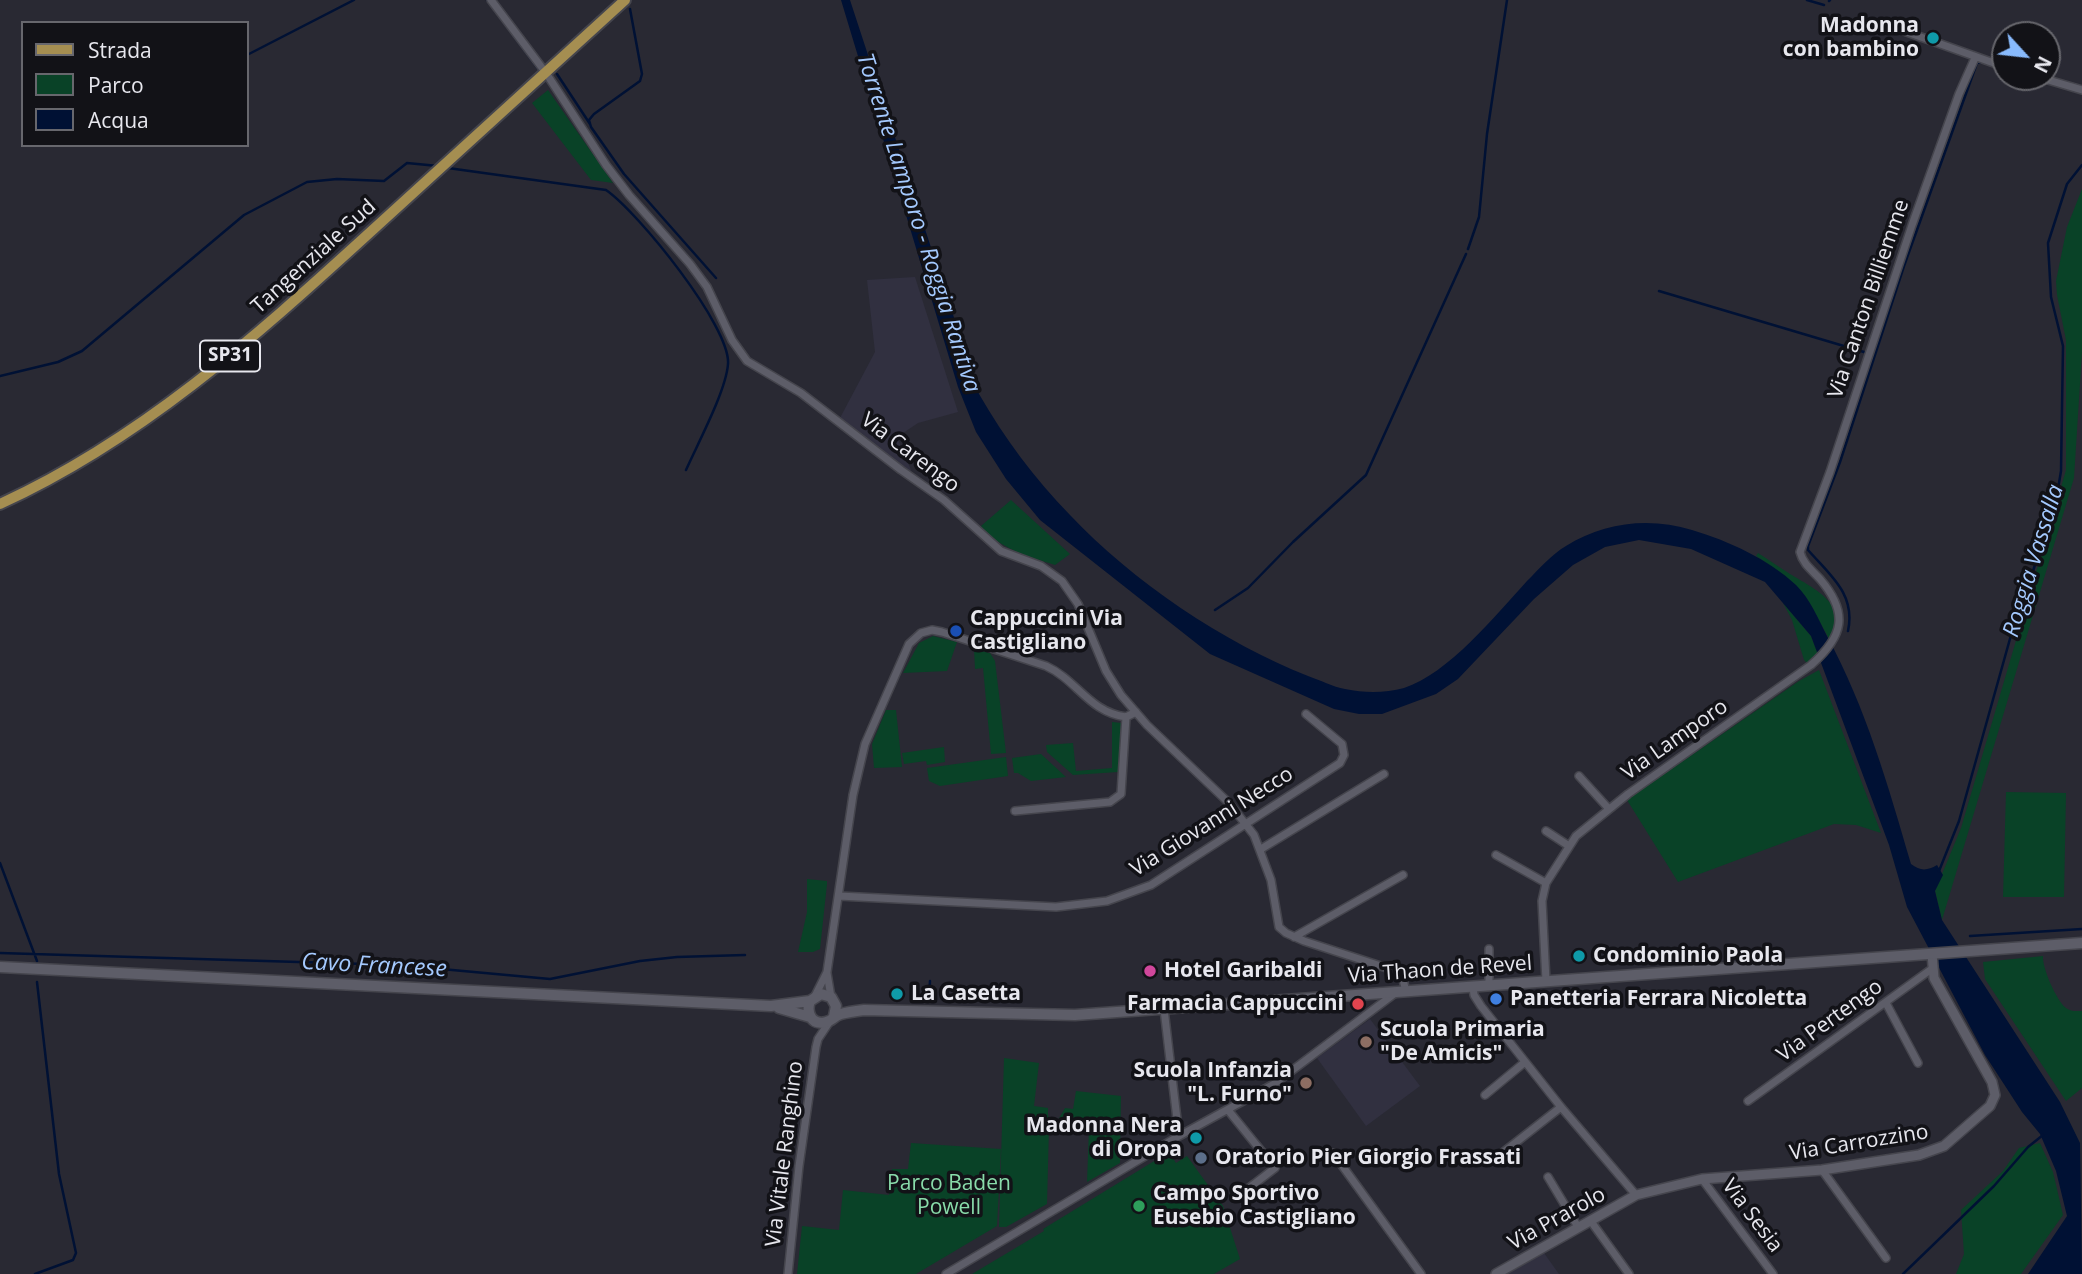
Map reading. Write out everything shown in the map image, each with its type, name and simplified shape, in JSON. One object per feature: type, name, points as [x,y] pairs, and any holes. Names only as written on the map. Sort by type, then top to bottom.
[{"type":"main road","name":"Tangenziale Sud","points":[[0,504],[27,492],[125,435],[260,332],[625,0]]},
{"type":"main road","name":"Via Thaon de Revel","points":[[833,1018],[864,1010],[1074,1015],[2082,943]]},
{"type":"main road","points":[[0,967],[776,1006],[825,994],[833,999],[837,1009],[833,1018],[820,1023],[776,1006]]},
{"type":"main road","points":[[811,1018],[807,1008],[812,998]]},
{"type":"main road","name":"Via Thaon de Revel","points":[[833,999],[864,1010]]},
{"type":"street","name":"Via Carengo","points":[[491,0],[546,73],[621,185],[707,287],[739,352],[757,368],[818,405],[944,500],[1001,551],[1041,566],[1062,581],[1077,604],[1106,671],[1136,712],[1246,824],[1261,849],[1271,880],[1279,927],[1294,937]]},
{"type":"street","points":[[1904,31],[1991,63]]},
{"type":"street","name":"Via Canton Billiemme","points":[[1800,552],[1830,472],[1914,220],[1959,94],[1975,58]]},
{"type":"street","points":[[2061,84],[2082,90]]},
{"type":"street","name":"Via Lamporo","points":[[1546,981],[1542,918],[1546,883],[1576,836],[1609,809],[1811,665],[1834,641],[1840,620],[1839,609],[1828,589],[1802,560],[1800,552]]},
{"type":"street","points":[[812,998],[827,972],[853,795],[865,744],[909,644],[921,633],[932,630],[942,632],[1046,666],[1056,670],[1083,697],[1106,712],[1126,718],[1136,712]]},
{"type":"street","name":"Via Giovanni Necco","points":[[839,896],[1056,907],[1107,901],[1151,885],[1340,763],[1344,755],[1342,744],[1307,714]]},
{"type":"street","points":[[1015,811],[1110,802],[1121,794],[1126,718]]},
{"type":"street","points":[[1261,849],[1384,774]]},
{"type":"street","points":[[1579,776],[1609,809]]},
{"type":"street","points":[[1546,831],[1569,846]]},
{"type":"street","points":[[1496,856],[1546,883]]},
{"type":"street","points":[[1294,937],[1403,875]]},
{"type":"street","points":[[1294,937],[1396,971],[1402,975],[1406,992]]},
{"type":"street","points":[[1489,949],[1489,985]]},
{"type":"street","name":"Via Carrozzino","points":[[1636,1195],[1702,1179],[1822,1170],[1919,1155],[1944,1146],[1990,1106],[1995,1095],[1992,1082],[1934,978],[1934,954]]},
{"type":"street","name":"Via Pertengo","points":[[1748,1101],[1933,968]]},
{"type":"street","points":[[827,972],[833,999]]},
{"type":"street","points":[[1473,987],[1474,995],[1481,1006],[1561,1107],[1636,1195]]},
{"type":"street","points":[[946,1274],[1179,1136],[1274,1084],[1394,993]]},
{"type":"street","points":[[1886,1003],[1918,1063]]},
{"type":"street","points":[[1164,1009],[1179,1136]]},
{"type":"street","name":"Via Vitale Ranghino","points":[[788,1274],[799,1170],[818,1039],[811,1018]]},
{"type":"street","name":"Via Vitale Ranghino","points":[[818,1039],[833,1018]]},
{"type":"street","points":[[1485,1096],[1525,1062]]},
{"type":"street","points":[[1496,1158],[1561,1107]]},
{"type":"street","points":[[1228,1110],[1275,1168],[1249,1188]]},
{"type":"street","points":[[1333,1153],[1421,1274]]},
{"type":"street","points":[[1822,1170],[1886,1258]]},
{"type":"street","points":[[1548,1177],[1578,1227]]},
{"type":"street","name":"Via Sesia","points":[[1702,1179],[1773,1274]]},
{"type":"street","name":"Via Prarolo","points":[[1496,1274],[1636,1195]]},
{"type":"street","points":[[1590,1220],[1629,1274]]},
{"type":"shaded area","points":[[915,277],[958,412],[918,423],[897,437],[911,470],[909,472],[840,418],[875,352],[867,280]]},
{"type":"shaded area","points":[[1370,1019],[1420,1086],[1366,1126],[1317,1058]]},
{"type":"shaded area","points":[[1544,1253],[1559,1274],[1507,1274]]},
{"type":"green space","points":[[548,90],[613,183],[591,180],[532,103]]},
{"type":"green space","points":[[2082,189],[2082,352],[2074,478],[1942,920],[1935,891],[1961,828],[2066,470],[2066,340],[2056,281],[2067,227]]},
{"type":"green space","points":[[1011,500],[1070,554],[1055,565],[1015,551],[988,534],[981,526]]},
{"type":"green space","points":[[1758,553],[1827,599],[1836,617],[1829,639],[1800,592],[1756,556]]},
{"type":"green space","points":[[1783,603],[1811,636],[1818,654],[1807,663],[1792,620]]},
{"type":"green space","points":[[933,636],[957,642],[947,671],[903,673],[919,643]]},
{"type":"green space","points":[[974,649],[990,653],[995,661],[1006,753],[991,754],[983,668],[975,669]]},
{"type":"green space","points":[[1819,670],[1881,833],[1856,825],[1834,824],[1678,882],[1627,800],[1799,681]]},
{"type":"green space","points":[[886,710],[896,710],[902,767],[874,768],[872,744]]},
{"type":"green space","points":[[1112,722],[1122,723],[1118,772],[1073,775],[1047,752],[1046,745],[1073,743],[1076,771],[1112,768]]},
{"type":"green space","points":[[944,747],[945,762],[927,765],[926,761],[904,764],[902,753]]},
{"type":"green space","points":[[1041,754],[1066,777],[1031,781],[1014,773],[1012,758]]},
{"type":"green space","points":[[1006,757],[1008,776],[940,786],[929,781],[927,768]]},
{"type":"green space","points":[[2006,792],[2066,793],[2064,897],[2003,897]]},
{"type":"green space","points":[[807,879],[827,881],[820,949],[798,952],[807,912]]},
{"type":"green space","points":[[2043,956],[2047,975],[2062,1004],[2070,1010],[2082,1011],[2082,1088],[2066,1101],[1985,979],[1983,962]]},
{"type":"green space","points":[[1004,1058],[1039,1063],[1034,1106],[1048,1108],[1048,1116],[1052,1121],[1058,1120],[1065,1108],[1073,1109],[1076,1091],[1121,1096],[1120,1163],[1087,1182],[1089,1129],[1049,1127],[1047,1204],[1006,1227],[999,1227]]},
{"type":"green space","name":"Parco Baden Powell","points":[[911,1143],[1001,1149],[997,1226],[916,1274],[797,1274],[802,1226],[839,1230],[843,1190],[889,1195],[892,1169],[908,1169]]},
{"type":"green space","points":[[2040,1143],[2053,1172],[2063,1215],[2021,1274],[1956,1274],[1964,1254],[1961,1210],[2003,1171],[2019,1148]]},
{"type":"green space","points":[[1169,1152],[1176,1163],[1187,1156],[1223,1206],[1240,1259],[1214,1274],[972,1274],[1044,1231],[1043,1229]]},
{"type":"water","name":"Torrente Lamporo - Roggia Rantiva","points":[[841,0],[850,0],[979,394],[1021,458],[1070,515],[1095,540],[1150,586],[1212,628],[1276,662],[1331,685],[1382,692],[1404,688],[1437,670],[1470,642],[1556,553],[1581,538],[1611,527],[1644,523],[1692,530],[1747,552],[1796,585],[1813,609],[1841,663],[1865,719],[1911,864],[1924,869],[1937,865],[1943,875],[1935,891],[1942,920],[2060,1102],[2080,1143],[2082,1274],[2028,1274],[2067,1216],[2056,1171],[2040,1134],[2022,1112],[1985,1055],[1907,907],[1889,845],[1811,636],[1765,582],[1691,549],[1639,540],[1605,547],[1573,565],[1534,599],[1458,679],[1436,694],[1382,714],[1359,714],[1334,709],[1210,654],[1040,520],[1006,479],[976,432],[958,387]]},
{"type":"waterway","points":[[248,54],[354,0]]},
{"type":"waterway","points":[[487,0],[539,70]]},
{"type":"waterway","points":[[1468,249],[1479,217],[1487,134],[1507,0]]},
{"type":"waterway","points":[[1807,0],[1824,5]]},
{"type":"waterway","points":[[630,9],[642,74],[640,81],[594,114],[589,120],[591,127],[624,174],[716,278]]},
{"type":"waterway","points":[[1848,631],[1848,606],[1845,596],[1808,550],[1808,546],[1840,462],[1904,266],[1977,63],[1982,62]]},
{"type":"waterway","points":[[557,74],[590,124]]},
{"type":"waterway","points":[[0,376],[58,362],[82,351],[244,215],[307,182],[337,179],[384,181],[407,163],[438,166]]},
{"type":"waterway","name":"Roggia Vassalla","points":[[1939,871],[1959,821],[2020,603],[2056,501],[2061,471],[2063,346],[2051,297],[2048,243],[2067,184],[2082,165]]},
{"type":"waterway","points":[[448,168],[606,190],[639,221],[680,271],[715,324],[725,347],[728,364],[717,402],[686,470]]},
{"type":"waterway","points":[[1215,610],[1248,588],[1366,475],[1466,254]]},
{"type":"waterway","points":[[1659,291],[1864,352]]},
{"type":"waterway","points":[[0,863],[37,961]]},
{"type":"waterway","points":[[1970,936],[2082,929]]},
{"type":"waterway","name":"Cavo Francese","points":[[0,953],[398,965],[550,979],[640,961],[745,955]]},
{"type":"waterway","points":[[929,1000],[930,981]]},
{"type":"waterway","points":[[35,1274],[73,1260],[76,1253],[59,1174],[37,982]]},
{"type":"waterway","points":[[1903,1274],[2043,1135]]},
{"type":"place","name":"Madonna con bambino","points":[[1933,38]]},
{"type":"place","name":"Cappuccini Via Castigliano","points":[[956,631]]},
{"type":"place","name":"Condominio Paola","points":[[1579,956]]},
{"type":"place","name":"Hotel Garibaldi","points":[[1150,971]]},
{"type":"place","name":"La Casetta","points":[[897,994]]},
{"type":"place","name":"Panetteria Ferrara Nicoletta","points":[[1496,999]]},
{"type":"place","name":"Farmacia Cappuccini","points":[[1358,1004]]},
{"type":"place","name":"Scuola Primaria \"De Amicis\"","points":[[1366,1042]]},
{"type":"place","name":"Scuola Infanzia \"L. Furno\"","points":[[1306,1083]]},
{"type":"place","name":"Madonna Nera di Oropa","points":[[1196,1138]]},
{"type":"place","name":"Oratorio Pier Giorgio Frassati","points":[[1201,1158]]},
{"type":"place","name":"Campo Sportivo Eusebio Castigliano","points":[[1139,1206]]}]
